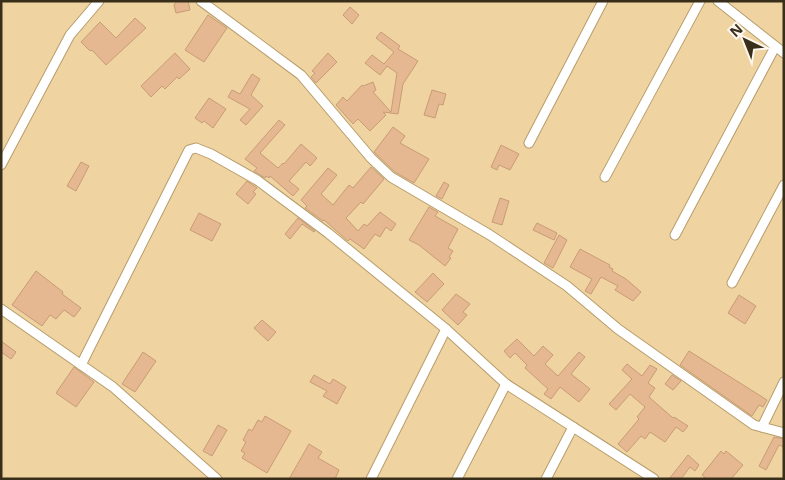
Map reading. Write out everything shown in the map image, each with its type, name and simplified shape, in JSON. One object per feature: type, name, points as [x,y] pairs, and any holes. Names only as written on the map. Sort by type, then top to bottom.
[{"type":"street","points":[[1,165],[70,35],[98,1]]},
{"type":"street","points":[[200,1],[301,75],[371,158],[391,176],[490,235],[567,286],[618,329],[754,425],[784,433]]},
{"type":"street","points":[[529,143],[603,1]]},
{"type":"street","points":[[604,177],[700,1]]},
{"type":"street","points":[[718,1],[775,47],[784,52]]},
{"type":"street","points":[[676,235],[775,47]]},
{"type":"street","points":[[81,365],[189,150],[196,148],[211,154],[257,180],[328,233],[446,329],[506,384],[654,479]]},
{"type":"street","points":[[732,283],[784,185]]},
{"type":"street","points":[[1,309],[112,387],[217,479]]},
{"type":"street","points":[[371,479],[446,329]]},
{"type":"street","points":[[762,427],[784,382]]},
{"type":"street","points":[[457,479],[506,384]]},
{"type":"street","points":[[546,479],[573,427]]},
{"type":"street","points":[[636,479],[641,470]]},
{"type":"building","points":[[177,1],[188,1],[190,10],[176,13],[174,5]]},
{"type":"building","points":[[350,7],[359,15],[352,24],[343,15]]},
{"type":"building","points":[[208,15],[227,28],[204,62],[185,50]]},
{"type":"building","points":[[135,18],[146,28],[106,65],[92,50],[90,51],[81,42],[100,22],[116,38]]},
{"type":"building","points":[[381,32],[400,46],[398,49],[418,61],[403,84],[398,114],[383,112],[386,115],[370,131],[358,119],[353,124],[336,105],[343,97],[347,101],[362,85],[373,82],[376,90],[373,92],[391,112],[397,73],[387,66],[380,75],[365,63],[372,55],[384,64],[394,52],[376,38]]},
{"type":"building","points":[[175,53],[190,69],[179,79],[177,77],[165,89],[162,86],[151,97],[141,86]]},
{"type":"building","points":[[328,53],[337,62],[316,83],[311,77],[315,73],[312,71]]},
{"type":"building","points":[[252,74],[260,79],[251,95],[263,106],[246,125],[240,120],[250,109],[228,97],[232,90],[240,94]]},
{"type":"building","points":[[432,90],[446,94],[443,105],[439,104],[435,118],[424,115]]},
{"type":"building","points":[[209,98],[226,109],[213,128],[204,121],[202,123],[195,118]]},
{"type":"building","points":[[279,120],[285,125],[260,153],[278,168],[284,164],[301,144],[317,158],[310,166],[306,162],[289,181],[299,189],[293,196],[270,176],[265,178],[254,171],[257,168],[245,159]]},
{"type":"building","points":[[393,127],[405,136],[400,143],[429,159],[414,183],[395,172],[374,152]]},
{"type":"building","points":[[501,145],[519,154],[510,170],[499,165],[497,170],[491,167]]},
{"type":"building","points":[[81,162],[89,166],[76,191],[67,186]]},
{"type":"building","points":[[371,167],[384,179],[363,204],[361,202],[346,218],[358,231],[364,224],[367,226],[380,212],[396,224],[391,231],[386,227],[380,237],[375,234],[364,249],[350,239],[348,241],[324,220],[305,208],[307,206],[301,200],[328,168],[337,175],[321,194],[333,205],[349,185],[353,188]]},
{"type":"building","points":[[247,181],[257,188],[253,192],[256,194],[248,204],[236,194]]},
{"type":"building","points":[[444,182],[449,185],[442,199],[436,196]]},
{"type":"building","points":[[500,198],[509,201],[502,225],[492,222]]},
{"type":"building","points":[[429,207],[438,212],[435,216],[458,229],[448,248],[453,251],[449,257],[451,258],[445,266],[419,245],[409,240]]},
{"type":"building","points":[[199,213],[221,224],[212,241],[190,230]]},
{"type":"building","points":[[298,218],[315,231],[302,224],[290,239],[285,234]]},
{"type":"building","points":[[537,223],[557,233],[554,240],[533,230]]},
{"type":"building","points":[[559,235],[567,240],[553,268],[544,263]]},
{"type":"building","points":[[580,249],[610,265],[609,267],[613,269],[612,271],[626,279],[641,292],[633,301],[615,290],[618,286],[601,277],[591,294],[585,291],[592,279],[570,267]]},
{"type":"building","points":[[36,271],[81,308],[74,317],[64,310],[56,319],[50,315],[42,326],[12,305]]},
{"type":"building","points":[[433,273],[444,284],[427,302],[415,292]]},
{"type":"building","points":[[456,294],[470,304],[463,312],[467,315],[458,325],[442,310]]},
{"type":"building","points":[[739,295],[756,306],[745,324],[728,313]]},
{"type":"building","points":[[262,320],[276,332],[268,341],[254,328]]},
{"type":"building","points":[[517,339],[534,356],[543,346],[553,355],[545,364],[558,376],[579,352],[585,357],[571,374],[590,389],[579,402],[560,387],[551,399],[544,394],[548,389],[525,368],[527,365],[515,353],[510,358],[504,351]]},
{"type":"building","points":[[1,341],[16,352],[11,359],[1,352]]},
{"type":"building","points":[[689,351],[767,400],[763,407],[759,405],[752,416],[680,365]]},
{"type":"building","points":[[143,352],[156,361],[135,392],[122,384]]},
{"type":"building","points":[[627,364],[642,376],[650,365],[657,369],[648,383],[655,388],[649,397],[673,418],[688,426],[683,432],[676,427],[665,442],[650,432],[645,439],[641,436],[627,452],[618,444],[639,419],[637,417],[645,407],[630,394],[616,410],[609,404],[632,379],[622,370]]},
{"type":"building","points":[[74,367],[94,382],[76,407],[56,393]]},
{"type":"building","points":[[314,375],[330,384],[333,379],[346,387],[337,404],[323,396],[327,391],[310,382]]},
{"type":"building","points":[[672,375],[681,381],[673,390],[665,384]]},
{"type":"building","points":[[265,416],[291,431],[267,473],[242,458],[245,453],[241,451],[246,442],[243,440],[249,429],[252,431],[258,420],[262,422]]},
{"type":"building","points":[[218,425],[227,430],[212,456],[203,451]]},
{"type":"building","points":[[774,437],[784,439],[784,447],[779,445],[766,470],[759,466]]},
{"type":"building","points":[[309,444],[322,452],[318,458],[339,470],[335,479],[289,479]]},
{"type":"building","points":[[721,451],[724,454],[726,451],[743,465],[731,479],[707,479],[702,475]]},
{"type":"building","points":[[688,455],[699,465],[695,471],[690,467],[681,479],[669,479]]}]
